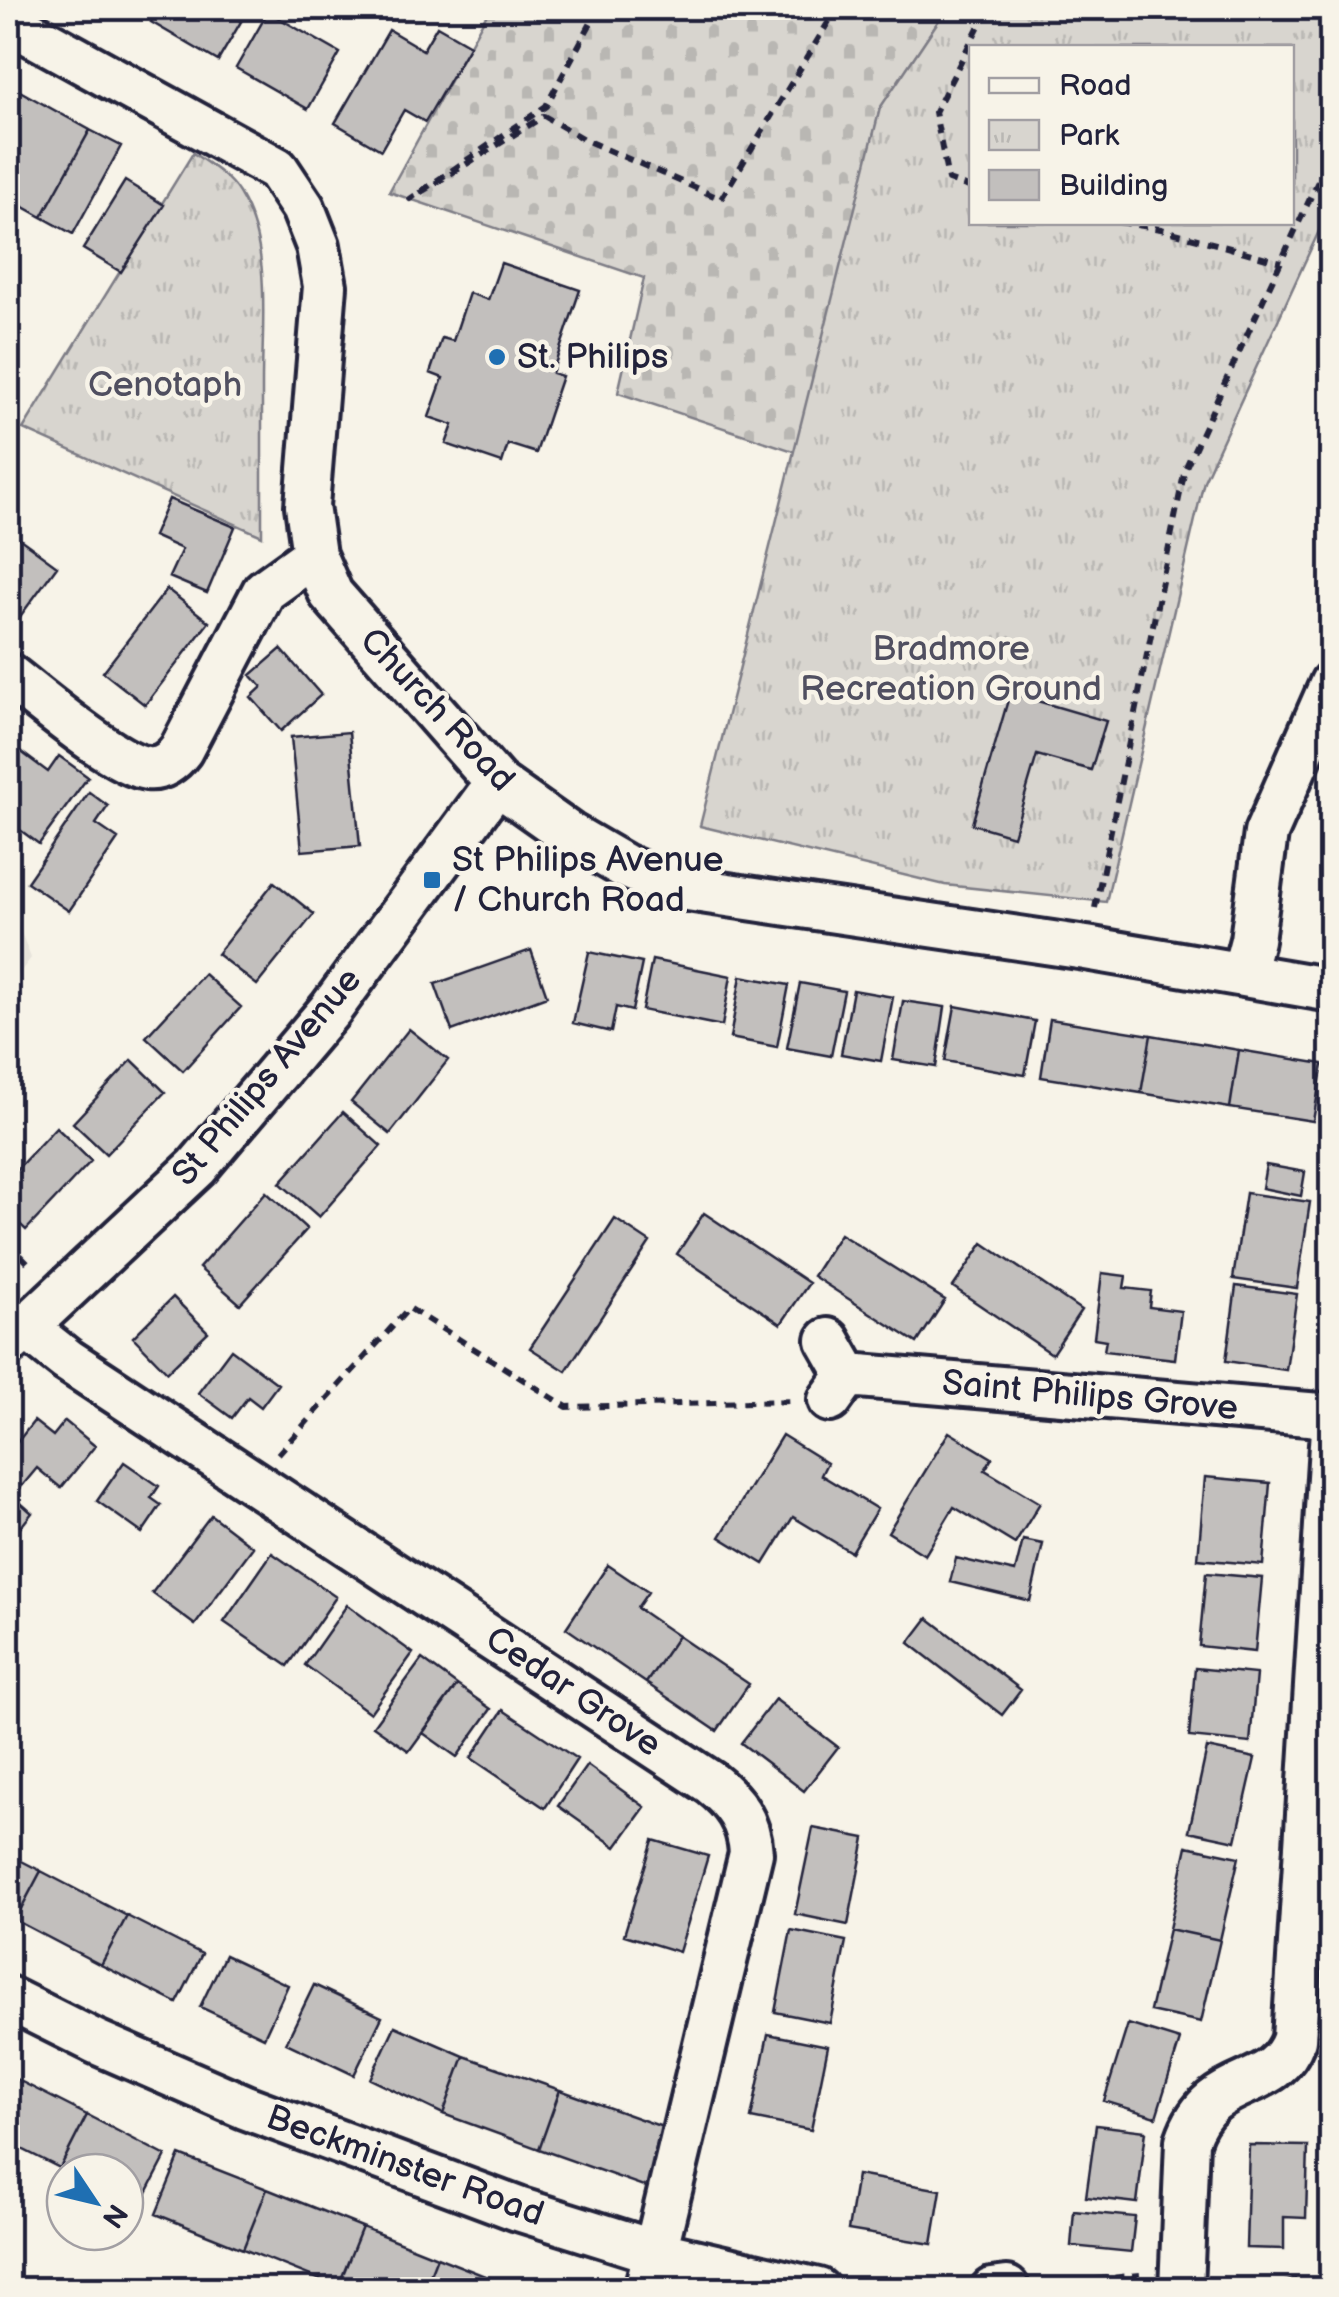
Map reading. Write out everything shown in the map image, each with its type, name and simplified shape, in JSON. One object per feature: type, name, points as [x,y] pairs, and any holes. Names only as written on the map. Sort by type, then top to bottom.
[{"type":"street","name":"Church Road","points":[[8,22],[277,169],[303,208],[318,246],[325,286],[308,506],[314,555],[341,606],[497,783],[610,858],[674,887],[1086,948],[1332,990]]},
{"type":"street","points":[[8,675],[122,759],[146,768],[158,767],[173,761],[181,750],[264,591],[314,555]]},
{"type":"street","points":[[1244,974],[1266,833],[1332,683]]},
{"type":"street","name":"St Philips Avenue","points":[[16,1335],[196,1166],[330,1010],[497,783]]},
{"type":"street","name":"Cedar Grove","points":[[16,1335],[67,1360],[730,1797],[744,1818],[750,1853],[651,2270]]},
{"type":"street","name":"Saint Philips Grove","points":[[835,1372],[1332,1416]]},
{"type":"street","points":[[1181,2280],[1187,2141],[1193,2124],[1216,2097],[1266,2075],[1289,2054],[1294,2039],[1332,1429]]},
{"type":"street","name":"Beckminster Road","points":[[8,1998],[96,2042],[244,2107],[518,2209],[651,2270],[818,2290]]},
{"type":"path","points":[[600,8],[546,106],[410,199],[544,116],[585,140],[721,199],[837,8]]},
{"type":"path","points":[[969,45],[988,8]]},
{"type":"path","points":[[969,45],[935,112],[948,180],[969,187]]},
{"type":"path","points":[[1086,948],[1185,469],[1332,151]]},
{"type":"path","points":[[1137,225],[1281,262]]},
{"type":"path","points":[[254,1481],[409,1308],[567,1407],[835,1372]]},
{"type":"path","points":[[1000,2289],[1181,2280]]},
{"type":"shaded area","points":[[8,899],[31,958],[8,988]]},
{"type":"green space","points":[[490,8],[947,8],[880,109],[796,452],[618,393],[644,278],[389,192]]},
{"type":"green space","name":"Bradmore Recreation Ground","points":[[947,8],[1331,8],[1331,205],[1204,481],[1106,902],[945,885],[700,826],[880,108]]},
{"type":"green space","name":"Cenotaph","points":[[193,153],[235,187],[257,236],[263,285],[262,536],[23,429]]},
{"type":"building","points":[[159,8],[249,8],[218,61],[151,22]]},
{"type":"building","points":[[268,12],[340,53],[308,109],[236,68]]},
{"type":"building","points":[[437,26],[470,45],[425,122],[404,110],[381,150],[335,123],[389,30],[423,50]]},
{"type":"building","points":[[9,85],[90,130],[42,217],[8,198]]},
{"type":"building","points":[[90,130],[121,146],[73,234],[42,217]]},
{"type":"building","points":[[125,181],[164,205],[121,272],[83,249]]},
{"type":"building","name":"St. Philips","points":[[501,263],[580,290],[552,373],[562,376],[536,453],[508,444],[502,463],[446,444],[453,425],[429,417],[443,378],[430,373],[442,338],[453,341],[469,293],[488,300]]},
{"type":"building","points":[[169,499],[235,527],[207,593],[169,577],[182,549],[153,536]]},
{"type":"building","points":[[9,531],[57,566],[16,622],[8,616]]},
{"type":"building","points":[[167,589],[209,622],[145,705],[103,672]]},
{"type":"building","points":[[281,649],[321,695],[281,731],[251,697],[262,687],[251,675]]},
{"type":"building","points":[[1010,693],[1106,721],[1091,770],[1037,755],[1013,836],[972,824]]},
{"type":"building","points":[[349,732],[360,846],[302,851],[291,737]]},
{"type":"building","points":[[8,742],[48,772],[59,756],[88,777],[39,844],[8,821]]},
{"type":"building","points":[[89,792],[108,806],[96,824],[118,839],[69,911],[27,882]]},
{"type":"building","points":[[274,882],[314,914],[257,985],[217,954]]},
{"type":"building","points":[[531,950],[547,996],[452,1031],[435,984]]},
{"type":"building","points":[[589,952],[642,963],[632,1011],[616,1007],[611,1032],[573,1023]]},
{"type":"building","points":[[652,960],[731,976],[722,1026],[642,1010]]},
{"type":"building","points":[[204,974],[241,1007],[183,1071],[146,1037]]},
{"type":"building","points":[[741,976],[789,985],[777,1047],[730,1038]]},
{"type":"building","points":[[800,983],[844,991],[831,1056],[787,1048]]},
{"type":"building","points":[[853,990],[893,997],[881,1061],[841,1054]]},
{"type":"building","points":[[903,1001],[945,1007],[936,1067],[893,1060]]},
{"type":"building","points":[[955,1006],[1035,1021],[1025,1075],[945,1061]]},
{"type":"building","points":[[1050,1019],[1151,1035],[1141,1093],[1041,1077]]},
{"type":"building","points":[[409,1029],[448,1060],[390,1134],[351,1102]]},
{"type":"building","points":[[1151,1035],[1239,1050],[1230,1108],[1141,1093]]},
{"type":"building","points":[[1239,1050],[1323,1064],[1313,1121],[1230,1108]]},
{"type":"building","points":[[132,1060],[165,1092],[106,1154],[73,1123]]},
{"type":"building","points":[[343,1112],[381,1146],[319,1217],[280,1183]]},
{"type":"building","points":[[56,1127],[91,1161],[26,1230],[8,1213],[8,1179]]},
{"type":"building","points":[[1266,1165],[1305,1172],[1301,1196],[1262,1188]]},
{"type":"building","points":[[266,1192],[307,1229],[240,1304],[199,1268]]},
{"type":"building","points":[[1246,1193],[1310,1202],[1297,1288],[1233,1279]]},
{"type":"building","points":[[704,1213],[809,1283],[781,1324],[677,1254]]},
{"type":"building","points":[[615,1219],[650,1242],[566,1371],[530,1348]]},
{"type":"building","points":[[840,1234],[945,1300],[917,1343],[813,1276]]},
{"type":"building","points":[[983,1243],[1081,1310],[1052,1354],[953,1287]]},
{"type":"building","points":[[1102,1273],[1126,1276],[1124,1288],[1151,1291],[1149,1307],[1181,1311],[1175,1359],[1104,1351],[1106,1340],[1094,1338]]},
{"type":"building","points":[[1236,1286],[1297,1294],[1286,1370],[1226,1361]]},
{"type":"building","points":[[173,1297],[208,1332],[167,1372],[133,1337]]},
{"type":"building","points":[[231,1349],[278,1384],[261,1407],[248,1397],[232,1418],[198,1393]]},
{"type":"building","points":[[34,1421],[53,1436],[65,1421],[95,1446],[61,1488],[37,1468],[22,1486],[8,1474],[8,1454]]},
{"type":"building","points":[[949,1432],[992,1458],[985,1470],[1040,1503],[1015,1544],[954,1507],[925,1555],[888,1532]]},
{"type":"building","points":[[782,1435],[827,1463],[821,1475],[877,1509],[851,1552],[793,1517],[764,1564],[720,1537]]},
{"type":"building","points":[[124,1462],[159,1486],[151,1498],[161,1505],[142,1533],[97,1501]]},
{"type":"building","points":[[8,1474],[22,1486],[14,1497],[32,1513],[8,1543]]},
{"type":"building","points":[[1205,1477],[1270,1483],[1263,1565],[1198,1559]]},
{"type":"building","points":[[211,1515],[253,1547],[195,1625],[152,1593]]},
{"type":"building","points":[[1023,1540],[1043,1544],[1030,1601],[950,1582],[956,1558],[1015,1572]]},
{"type":"building","points":[[272,1553],[336,1597],[288,1666],[224,1622]]},
{"type":"building","points":[[608,1565],[648,1592],[637,1608],[678,1636],[646,1683],[566,1628]]},
{"type":"building","points":[[1206,1573],[1262,1578],[1255,1652],[1199,1646]]},
{"type":"building","points":[[347,1605],[413,1653],[370,1713],[305,1665]]},
{"type":"building","points":[[928,1618],[1021,1690],[1002,1715],[909,1643]]},
{"type":"building","points":[[678,1636],[749,1684],[717,1731],[646,1683]]},
{"type":"building","points":[[422,1659],[457,1685],[409,1751],[373,1726]]},
{"type":"building","points":[[1195,1668],[1256,1674],[1250,1743],[1189,1737]]},
{"type":"building","points":[[457,1685],[491,1709],[457,1757],[423,1733]]},
{"type":"building","points":[[775,1699],[838,1747],[804,1791],[741,1743]]},
{"type":"building","points":[[503,1710],[577,1759],[545,1808],[471,1758]]},
{"type":"building","points":[[1207,1748],[1255,1758],[1236,1841],[1189,1831]]},
{"type":"building","points":[[587,1765],[645,1807],[616,1847],[558,1806]]},
{"type":"building","points":[[813,1828],[865,1838],[848,1925],[795,1914]]},
{"type":"building","points":[[653,1840],[708,1856],[679,1952],[624,1935]]},
{"type":"building","points":[[1187,1846],[1239,1857],[1220,1940],[1169,1929]]},
{"type":"building","points":[[8,1854],[41,1871],[15,1920],[8,1916]]},
{"type":"building","points":[[41,1871],[127,1916],[101,1965],[15,1920]]},
{"type":"building","points":[[127,1916],[202,1954],[177,2003],[101,1965]]},
{"type":"building","points":[[1169,1929],[1220,1940],[1201,2022],[1150,2011]]},
{"type":"building","points":[[791,1930],[846,1941],[830,2023],[775,2012]]},
{"type":"building","points":[[225,1955],[288,1985],[264,2037],[200,2007]]},
{"type":"building","points":[[314,1985],[382,2017],[354,2075],[286,2043]]},
{"type":"building","points":[[1128,2024],[1180,2040],[1156,2117],[1104,2101]]},
{"type":"building","points":[[395,2026],[464,2056],[443,2114],[370,2079]]},
{"type":"building","points":[[768,2034],[828,2046],[811,2130],[751,2118]]},
{"type":"building","points":[[464,2056],[560,2090],[539,2149],[443,2114]]},
{"type":"building","points":[[8,2075],[87,2115],[68,2152],[45,2152],[45,2160],[8,2142]]},
{"type":"building","points":[[560,2090],[671,2130],[649,2188],[539,2149]]},
{"type":"building","points":[[87,2115],[166,2156],[145,2196],[145,2152],[68,2152]]},
{"type":"building","points":[[1096,2125],[1146,2131],[1137,2203],[1086,2197]]},
{"type":"building","points":[[1249,2145],[1308,2146],[1306,2218],[1284,2217],[1284,2249],[1246,2248]]},
{"type":"building","points":[[180,2155],[267,2189],[243,2249],[156,2214]]},
{"type":"building","points":[[857,2175],[941,2190],[932,2244],[848,2230]]},
{"type":"building","points":[[267,2189],[362,2227],[338,2287],[243,2249]]},
{"type":"building","points":[[1074,2211],[1135,2217],[1131,2252],[1071,2246]]},
{"type":"building","points":[[362,2227],[437,2257],[424,2290],[338,2287]]},
{"type":"building","points":[[437,2257],[495,2280],[492,2290],[424,2290]]},
{"type":"building","points":[[8,2278],[32,2290],[8,2290]]},
{"type":"building","points":[[1295,2279],[1297,2290],[1256,2290]]},
{"type":"place","name":"St. Philips","points":[[497,357]]},
{"type":"place","name":"St Philips Avenue / Church Road","points":[[432,880]]}]
